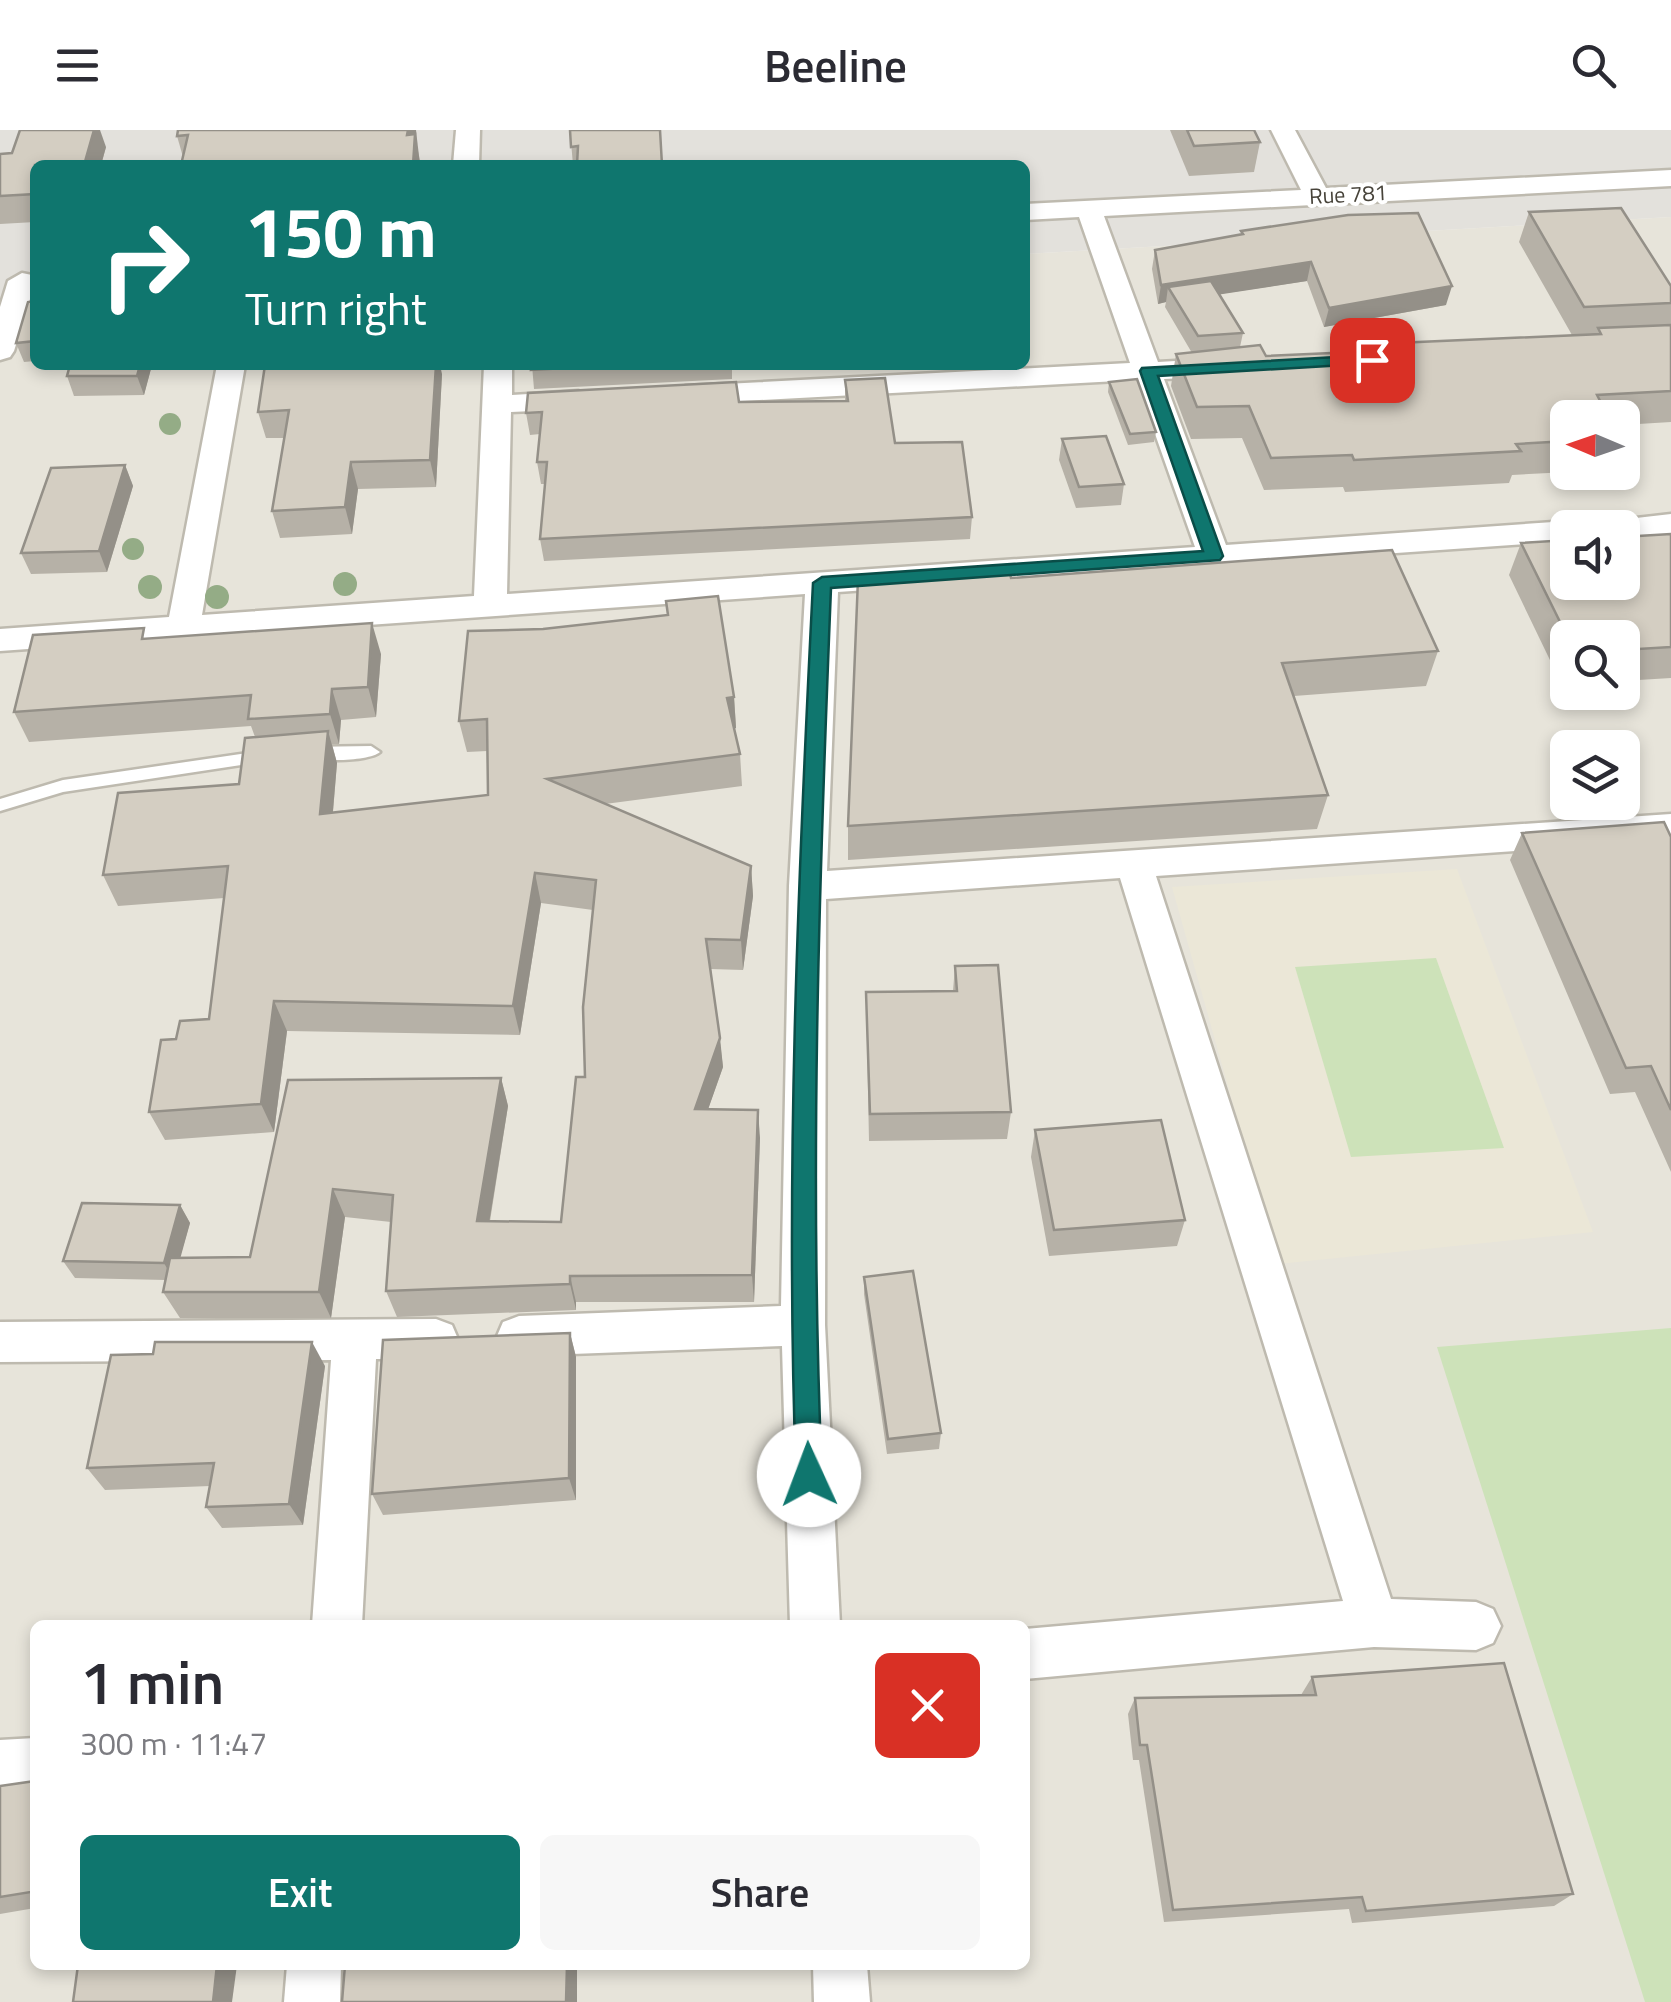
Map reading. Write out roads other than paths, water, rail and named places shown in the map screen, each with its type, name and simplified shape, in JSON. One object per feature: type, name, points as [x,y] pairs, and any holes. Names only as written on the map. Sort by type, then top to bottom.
[{"type":"street","points":[[466,160],[468,130]]},
{"type":"street","points":[[1283,130],[1317,196]]},
{"type":"street","name":"Rue 781","points":[[1030,212],[1671,178]]},
{"type":"street","points":[[1088,207],[1214,556]]},
{"type":"street","points":[[0,351],[19,281]]},
{"type":"street","points":[[655,396],[1264,365]]},
{"type":"street","points":[[184,627],[231,370]]},
{"type":"street","points":[[490,606],[498,370]]},
{"type":"street","points":[[497,404],[615,398]]},
{"type":"street","points":[[1640,526],[1671,524]]},
{"type":"street","points":[[0,640],[1550,532]]},
{"type":"street","points":[[815,1620],[803,1326],[808,886],[822,583]]},
{"type":"street","points":[[808,886],[1671,827]]},
{"type":"street","points":[[1134,864],[1374,1622]]},
{"type":"street","points":[[0,1342],[355,1342],[803,1326]]},
{"type":"street","points":[[336,1620],[355,1342]]},
{"type":"street","points":[[1030,1654],[1374,1622],[1476,1626]]},
{"type":"street","points":[[0,1766],[30,1764]]},
{"type":"street","points":[[312,2002],[314,1970]]},
{"type":"street","points":[[840,1970],[842,2002]]},
{"type":"lane","points":[[0,805],[63,786],[163,770],[284,754],[371,752]]}]
